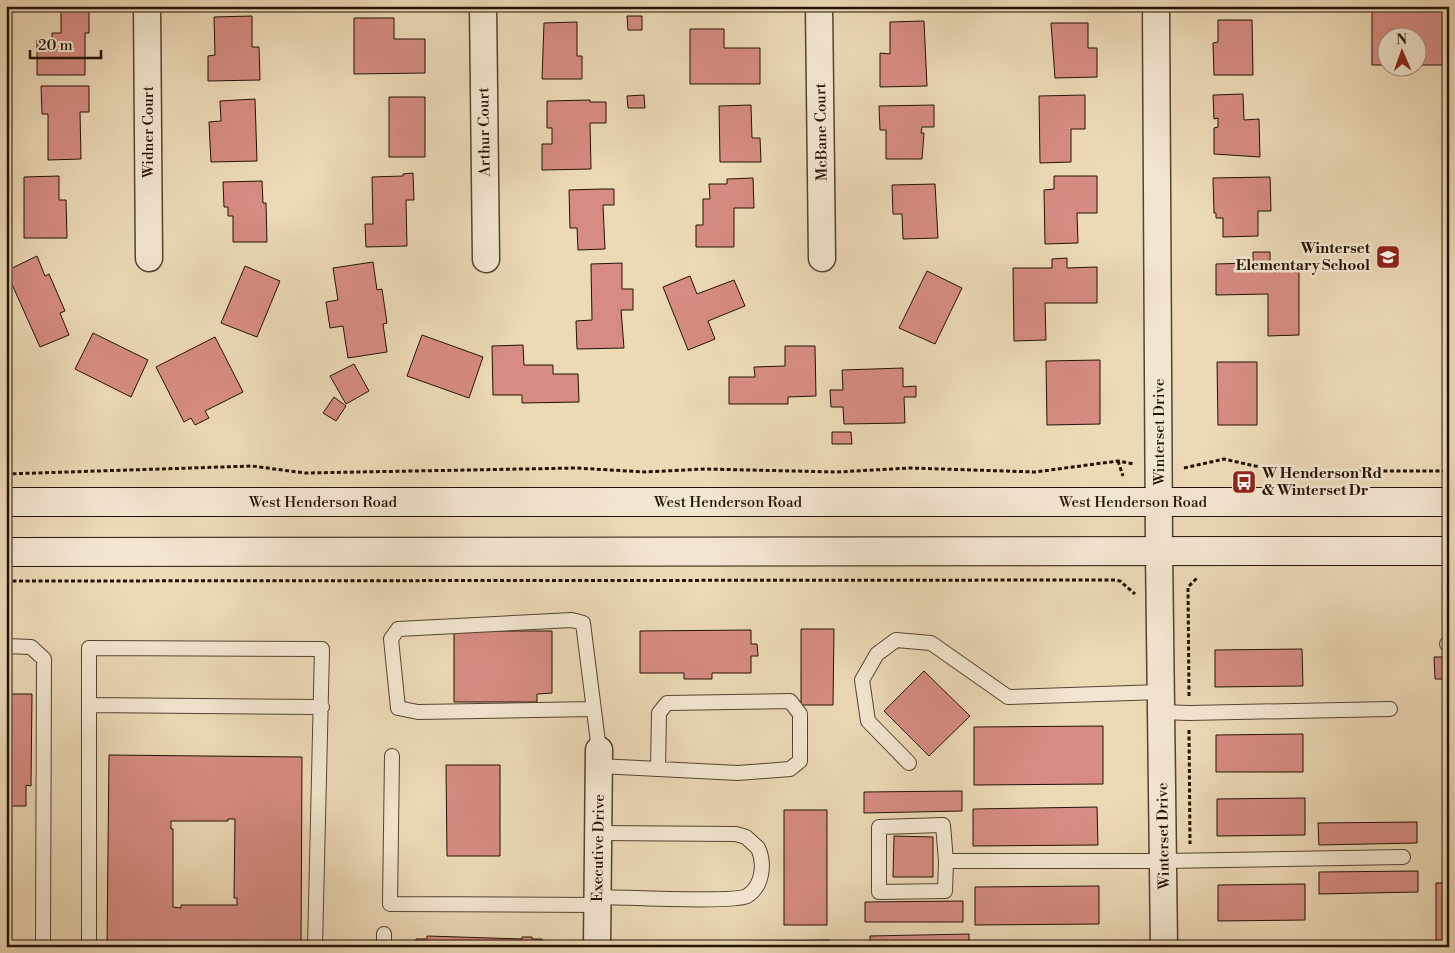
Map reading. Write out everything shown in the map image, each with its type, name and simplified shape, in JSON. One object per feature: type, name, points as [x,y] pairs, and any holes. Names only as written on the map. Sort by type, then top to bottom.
[{"type":"main road","name":"West Henderson Road","points":[[6,502],[1449,502]]},
{"type":"main road","points":[[6,552],[1449,551]]},
{"type":"street","name":"Widner Court","points":[[147,6],[149,258]]},
{"type":"street","name":"Arthur Court","points":[[483,6],[486,258]]},
{"type":"street","name":"McBane Court","points":[[819,6],[822,258]]},
{"type":"street","name":"Winterset Drive","points":[[1156,6],[1159,551],[1164,947]]},
{"type":"street","name":"Executive Drive","points":[[597,947],[599,758]]},
{"type":"lane","points":[[594,709],[418,712],[398,708],[391,639],[398,629],[572,620],[583,623],[594,709],[599,758],[658,769],[738,773],[790,769],[800,761],[800,714],[790,701],[667,703],[659,713],[658,769]]},
{"type":"lane","points":[[909,763],[868,721],[862,680],[877,654],[896,640],[930,643],[1008,697],[1161,702],[1189,714],[1390,709]]},
{"type":"lane","points":[[6,646],[31,647],[44,659],[42,947]]},
{"type":"lane","points":[[89,947],[89,648],[322,648],[315,947]]},
{"type":"lane","points":[[89,705],[322,707]]},
{"type":"lane","points":[[392,756],[390,904],[744,897],[754,889],[761,877],[758,848],[746,837],[736,834],[598,832]]},
{"type":"lane","points":[[943,825],[946,861],[945,891],[879,892],[879,827],[943,825]]},
{"type":"lane","points":[[946,861],[1163,861],[1190,859],[1403,857]]},
{"type":"path","points":[[6,474],[252,466],[305,473],[577,468],[645,472],[705,469],[837,472],[910,468],[1035,472],[1118,461],[1142,467],[1186,468],[1224,459],[1254,466],[1300,471],[1449,471]]},
{"type":"path","points":[[1190,859],[1188,587],[1197,577],[1204,574]]},
{"type":"path","points":[[6,581],[1115,580],[1120,581],[1138,597]]},
{"type":"building","points":[[1074,6],[1074,7],[1023,7]]},
{"type":"building","points":[[1372,6],[1449,6],[1449,65],[1428,65],[1428,28],[1378,28],[1378,65],[1372,65]]},
{"type":"building","points":[[61,11],[89,11],[89,33],[85,33],[85,75],[37,75],[37,40],[52,40],[52,33],[61,33]]},
{"type":"building","points":[[252,16],[252,47],[259,47],[260,80],[208,81],[208,56],[215,55],[214,17]]},
{"type":"building","points":[[627,16],[642,16],[642,30],[628,30]]},
{"type":"building","points":[[354,18],[394,18],[394,39],[425,39],[425,73],[354,74]]},
{"type":"building","points":[[1218,20],[1252,20],[1253,75],[1214,75],[1213,43],[1218,42]]},
{"type":"building","points":[[924,21],[927,86],[880,87],[880,53],[890,54],[890,22]]},
{"type":"building","points":[[577,22],[577,56],[582,56],[582,79],[542,79],[544,23]]},
{"type":"building","points":[[1051,23],[1088,23],[1088,48],[1097,48],[1097,77],[1055,78]]},
{"type":"building","points":[[690,29],[724,29],[724,48],[760,48],[760,84],[690,84]]},
{"type":"building","points":[[41,86],[89,86],[89,112],[80,112],[81,159],[48,160],[48,114],[42,114]]},
{"type":"building","points":[[1243,94],[1244,120],[1259,119],[1260,157],[1214,154],[1214,128],[1218,127],[1218,118],[1214,119],[1213,95]]},
{"type":"building","points":[[644,95],[645,108],[628,108],[627,96]]},
{"type":"building","points":[[1085,95],[1085,129],[1071,129],[1071,162],[1040,163],[1039,96]]},
{"type":"building","points":[[389,97],[425,97],[425,157],[389,157]]},
{"type":"building","points":[[255,99],[257,161],[211,162],[209,122],[221,121],[220,101]]},
{"type":"building","points":[[590,100],[590,102],[606,102],[606,123],[590,123],[591,169],[542,170],[542,144],[552,144],[552,128],[547,128],[547,101]]},
{"type":"building","points":[[751,105],[752,138],[760,138],[761,162],[720,162],[719,106]]},
{"type":"building","points":[[934,105],[934,127],[922,127],[921,133],[924,133],[922,159],[886,159],[886,130],[880,130],[879,106]]},
{"type":"building","points":[[413,173],[414,200],[406,200],[407,246],[366,247],[365,224],[373,224],[372,177],[403,176],[403,174]]},
{"type":"building","points":[[59,176],[59,200],[66,200],[67,238],[24,238],[24,177]]},
{"type":"building","points":[[1054,176],[1097,176],[1097,213],[1077,213],[1078,243],[1045,244],[1044,190],[1054,189]]},
{"type":"building","points":[[1270,177],[1271,211],[1258,211],[1258,236],[1223,237],[1223,218],[1216,218],[1216,213],[1214,213],[1213,178]]},
{"type":"building","points":[[753,178],[754,208],[734,208],[734,247],[696,247],[696,225],[703,225],[703,199],[710,199],[709,184],[727,184],[727,179]]},
{"type":"building","points":[[262,181],[263,203],[266,203],[267,242],[233,242],[233,216],[228,216],[228,207],[224,207],[223,182]]},
{"type":"building","points":[[935,184],[938,238],[903,239],[902,214],[893,214],[892,185]]},
{"type":"building","points":[[614,189],[614,205],[603,205],[605,249],[578,250],[577,228],[570,228],[569,190]]},
{"type":"building","points":[[1253,252],[1270,252],[1270,264],[1299,263],[1299,335],[1268,336],[1268,294],[1216,295],[1216,264],[1253,263]]},
{"type":"building","points":[[37,256],[45,276],[49,274],[65,311],[60,313],[69,335],[40,347],[6,271]]},
{"type":"building","points":[[1067,258],[1067,268],[1097,267],[1097,303],[1045,303],[1046,340],[1014,341],[1013,268],[1052,268],[1052,259]]},
{"type":"building","points":[[373,262],[377,290],[382,289],[387,323],[383,324],[387,352],[348,358],[343,326],[330,328],[326,302],[338,300],[333,268]]},
{"type":"building","points":[[622,263],[622,289],[633,289],[633,310],[621,310],[624,348],[577,349],[576,321],[592,320],[591,264]]},
{"type":"building","points":[[245,266],[280,281],[257,337],[221,323]]},
{"type":"building","points":[[927,271],[962,288],[935,344],[899,328]]},
{"type":"building","points":[[690,276],[697,294],[734,280],[745,306],[708,321],[715,339],[688,350],[663,287]]},
{"type":"building","points":[[93,333],[148,360],[131,397],[75,369]]},
{"type":"building","points":[[422,335],[483,357],[469,398],[407,376]]},
{"type":"building","points":[[215,337],[243,392],[205,411],[209,418],[195,425],[191,418],[184,422],[156,367]]},
{"type":"building","points":[[523,345],[524,365],[553,365],[553,374],[578,374],[579,402],[522,403],[522,395],[493,395],[492,346]]},
{"type":"building","points":[[785,346],[815,346],[816,396],[788,397],[788,404],[729,404],[729,377],[755,377],[754,367],[785,366]]},
{"type":"building","points":[[1100,360],[1100,424],[1047,425],[1046,361]]},
{"type":"building","points":[[1217,362],[1257,362],[1257,425],[1218,425]]},
{"type":"building","points":[[354,364],[369,391],[346,404],[330,376]]},
{"type":"building","points":[[903,368],[903,387],[916,386],[916,397],[904,397],[905,423],[844,424],[843,407],[831,407],[830,390],[843,390],[842,370]]},
{"type":"building","points":[[334,397],[346,406],[336,421],[323,413]]},
{"type":"building","points":[[832,432],[851,432],[852,444],[832,444]]},
{"type":"building","points":[[801,629],[834,629],[833,705],[801,705]]},
{"type":"building","points":[[751,630],[751,644],[757,644],[758,656],[751,656],[751,673],[712,673],[712,679],[684,679],[684,673],[640,673],[640,631]]},
{"type":"building","points":[[454,631],[552,631],[552,693],[537,694],[537,702],[454,702]]},
{"type":"building","points":[[1302,649],[1303,686],[1215,687],[1215,650]]},
{"type":"building","points":[[1434,657],[1449,657],[1449,679],[1435,679]]},
{"type":"building","points":[[924,671],[970,716],[929,756],[884,711]]},
{"type":"building","points":[[6,694],[32,694],[31,786],[26,785],[26,806],[6,806]]},
{"type":"building","points":[[1103,726],[1103,784],[974,785],[974,727]]},
{"type":"building","points":[[1303,734],[1303,772],[1216,772],[1216,735]]},
{"type":"building","points":[[109,755],[302,757],[301,947],[107,947]],"holes":[[[228,819],[235,819],[234,898],[237,898],[237,905],[181,905],[181,908],[173,907],[173,829],[171,829],[171,821],[228,821]]]},
{"type":"building","points":[[446,765],[500,765],[500,856],[447,856]]},
{"type":"building","points":[[962,791],[962,811],[864,813],[864,792]]},
{"type":"building","points":[[1305,798],[1305,835],[1217,836],[1217,799]]},
{"type":"building","points":[[1097,807],[1098,845],[973,846],[973,809]]},
{"type":"building","points":[[784,810],[827,810],[827,925],[784,925]]},
{"type":"building","points":[[1417,822],[1417,843],[1319,845],[1318,823]]},
{"type":"building","points":[[894,836],[933,837],[933,877],[893,877]]},
{"type":"building","points":[[1418,871],[1418,892],[1319,894],[1319,872]]},
{"type":"building","points":[[1436,883],[1449,883],[1449,947],[1436,947]]},
{"type":"building","points":[[1305,884],[1305,920],[1218,921],[1218,885]]},
{"type":"building","points":[[1099,886],[1099,924],[975,925],[975,887]]},
{"type":"building","points":[[963,901],[963,922],[865,922],[865,902]]},
{"type":"building","points":[[969,934],[969,947],[870,947],[870,936]]},
{"type":"building","points":[[427,936],[522,939],[522,937],[532,937],[532,939],[542,939],[542,947],[416,947],[416,939],[427,939]]},
{"type":"building","points":[[829,940],[830,947],[649,947],[649,943]]},
{"type":"building","points":[[1307,943],[1307,947],[1221,947],[1221,945]]},
{"type":"place","name":"Winterset Elementary School","points":[[1388,257]]},
{"type":"place","name":"W Henderson Rd & Winterset Dr","points":[[1244,482]]}]
